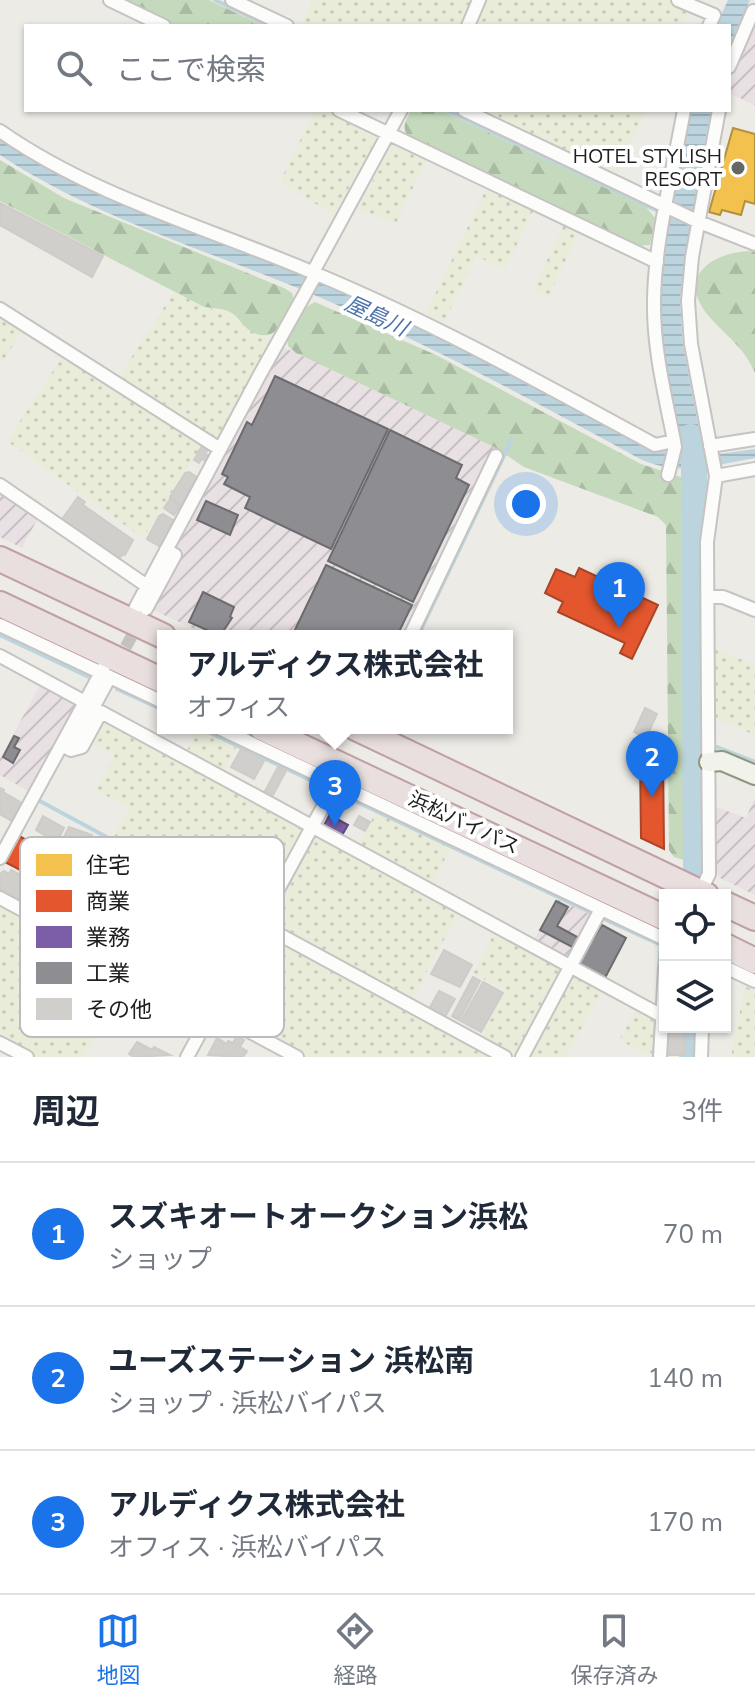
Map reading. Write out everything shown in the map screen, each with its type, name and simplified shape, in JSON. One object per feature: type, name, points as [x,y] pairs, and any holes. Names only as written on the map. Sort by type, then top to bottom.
[{"type":"highway","points":[[0,559],[138,614],[157,631]]},
{"type":"highway","points":[[0,594],[55,630],[106,671],[157,680]]},
{"type":"highway","points":[[0,604],[55,630]]},
{"type":"highway","name":"浜松バイパス","points":[[272,734],[340,775],[659,926]]},
{"type":"highway","name":"浜松バイパス","points":[[373,734],[693,889]]},
{"type":"highway","points":[[731,907],[755,918]]},
{"type":"highway","points":[[731,949],[755,961]]},
{"type":"street","points":[[110,0],[160,24]]},
{"type":"street","points":[[232,0],[283,24]]},
{"type":"street","points":[[469,24],[479,0]]},
{"type":"street","points":[[678,0],[714,15],[710,24]]},
{"type":"street","points":[[731,62],[753,11]]},
{"type":"street","points":[[343,112],[657,262]]},
{"type":"street","points":[[138,614],[147,586],[400,112]]},
{"type":"street","points":[[468,112],[669,208],[755,244]]},
{"type":"street","points":[[669,474],[675,445],[655,336],[654,300],[657,262],[684,112]]},
{"type":"street","points":[[704,889],[709,874],[707,542],[715,472],[689,322],[689,279],[696,220],[719,112]]},
{"type":"street","points":[[0,131],[41,158],[89,182],[315,274],[472,345],[655,445],[675,445]]},
{"type":"street","points":[[0,309],[220,449]]},
{"type":"street","points":[[711,449],[755,439]]},
{"type":"street","points":[[413,630],[481,474],[496,456]]},
{"type":"street","points":[[715,472],[755,469]]},
{"type":"street","points":[[0,485],[147,586]]},
{"type":"street","points":[[138,614],[175,555],[166,550]]},
{"type":"street","points":[[708,597],[723,597],[755,610]]},
{"type":"street","points":[[0,625],[106,671],[157,699]]},
{"type":"street","points":[[0,656],[85,702]]},
{"type":"street","points":[[0,858],[85,702],[106,671]]},
{"type":"street","points":[[64,740],[75,741],[106,671]]},
{"type":"street","points":[[64,740],[71,750],[82,747],[101,712],[659,1014]]},
{"type":"street","points":[[234,734],[340,775],[601,909],[659,926]]},
{"type":"street","points":[[709,762],[722,761],[755,775]]},
{"type":"street","points":[[284,880],[340,775]]},
{"type":"street","points":[[0,898],[20,909]]},
{"type":"street","points":[[522,1057],[601,909]]},
{"type":"street","points":[[284,937],[505,1057]]},
{"type":"street","points":[[731,970],[755,981]]},
{"type":"street","points":[[660,1057],[661,1033]]},
{"type":"street","points":[[701,1057],[702,1033]]},
{"type":"street","points":[[187,1057],[198,1037]]},
{"type":"street","points":[[259,1037],[297,1057]]},
{"type":"street","points":[[0,1043],[27,1057]]},
{"type":"shaded area","points":[[755,25],[755,105],[731,94],[739,58]]},
{"type":"shaded area","points":[[281,346],[494,447],[407,630],[196,630],[151,609],[180,555],[176,541]]},
{"type":"shaded area","points":[[0,492],[38,518],[22,548],[0,537]]},
{"type":"shaded area","points":[[41,683],[78,703],[30,792],[0,775],[0,759]]},
{"type":"shaded area","points":[[755,797],[755,895],[720,878],[715,870],[714,806],[746,818]]},
{"type":"shaded area","points":[[557,899],[594,916],[570,960],[534,940]]},
{"type":"green space","points":[[123,0],[209,0],[260,24],[173,24]]},
{"type":"green space","points":[[312,0],[475,0],[465,24],[302,24]]},
{"type":"green space","points":[[483,0],[670,0],[690,8],[683,24],[472,24]]},
{"type":"green space","points":[[314,112],[336,112],[379,133],[334,215],[280,182]]},
{"type":"green space","points":[[410,112],[445,112],[646,207],[655,218],[650,245],[637,246],[410,138],[405,128]]},
{"type":"green space","points":[[481,112],[644,112],[616,176]]},
{"type":"green space","points":[[395,140],[428,156],[396,223],[357,209]]},
{"type":"green space","points":[[0,160],[64,198],[284,288],[292,293],[294,300],[287,316],[272,333],[258,334],[249,330],[230,312],[204,307],[0,201]]},
{"type":"green space","points":[[488,185],[535,207],[505,269],[476,256],[444,322],[426,313]]},
{"type":"green space","points":[[565,222],[580,229],[548,298],[533,290]]},
{"type":"green space","points":[[755,252],[755,373],[739,348],[707,314],[696,288],[697,278],[712,262],[723,256]]},
{"type":"green space","points":[[174,292],[204,307],[229,312],[248,329],[273,342],[220,439],[216,440],[118,378]]},
{"type":"green space","points":[[315,302],[436,355],[641,464],[681,477],[685,483],[689,854],[684,860],[674,857],[669,850],[666,525],[658,517],[524,467],[494,447],[296,353],[288,346],[291,327],[304,309]]},
{"type":"green space","points":[[0,316],[23,330],[0,365]]},
{"type":"green space","points":[[63,356],[202,445],[143,538],[7,441]]},
{"type":"green space","points":[[713,648],[755,665],[755,735],[714,718]]},
{"type":"green space","points":[[101,718],[306,830],[284,870],[284,837],[114,837],[129,808],[96,790],[114,756],[88,742]]},
{"type":"green space","points":[[196,734],[210,734],[237,746],[223,772],[186,752]]},
{"type":"green space","points":[[376,812],[451,848],[431,884],[358,845]]},
{"type":"green space","points":[[317,835],[459,912],[412,999],[284,930],[284,896]]},
{"type":"green space","points":[[0,904],[20,915],[20,1037],[95,1037],[84,1057],[33,1057],[0,1039]]},
{"type":"green space","points":[[495,932],[565,970],[520,1054],[515,1055],[481,1037],[506,991],[473,973]]},
{"type":"green space","points":[[284,942],[496,1057],[306,1057],[269,1037],[284,1037]]},
{"type":"green space","points":[[571,973],[602,990],[566,1057],[526,1057]]},
{"type":"green space","points":[[745,986],[755,991],[755,1057],[731,1057]]},
{"type":"green space","points":[[637,1009],[655,1019],[653,1057],[619,1040]]},
{"type":"water","points":[[728,0],[750,0],[731,41],[731,24],[717,24]]},
{"type":"water","name":"屋島川","points":[[691,112],[711,112],[685,256],[680,300],[683,345],[704,456],[755,449],[755,458],[685,469],[642,460],[518,393],[391,330],[305,291],[149,230],[72,196],[0,155],[0,139],[37,162],[114,200],[316,281],[401,320],[648,448],[679,454],[683,449],[664,354],[661,322],[663,269]]},
{"type":"building: 住宅","name":"HOTEL STYLISH RESORT","points":[[733,128],[755,134],[755,204],[745,201],[741,215],[722,210],[720,215],[709,212]]},
{"type":"building: 商業","points":[[579,568],[658,605],[632,659],[620,653],[625,643],[558,612],[563,602],[545,593],[556,569],[575,577]]},
{"type":"building: 商業","points":[[640,755],[663,755],[664,849],[641,838]]},
{"type":"building: 商業","points":[[19,836],[21,837],[20,870],[5,862]]},
{"type":"building: 業務","points":[[331,812],[348,825],[341,837],[323,827]]},
{"type":"building: 工業","points":[[275,376],[388,429],[331,549],[245,508],[250,497],[224,484],[228,477],[222,474],[247,422],[252,425]]},
{"type":"building: 工業","points":[[390,430],[462,465],[456,478],[469,485],[413,602],[328,561]]},
{"type":"building: 工業","points":[[206,501],[238,515],[230,535],[197,520]]},
{"type":"building: 工業","points":[[326,565],[412,605],[400,630],[295,630]]},
{"type":"building: 工業","points":[[203,592],[234,607],[232,618],[224,630],[207,630],[189,622]]},
{"type":"building: 工業","points":[[14,736],[19,738],[14,747],[20,750],[13,763],[3,757]]},
{"type":"building: 工業","points":[[556,901],[568,907],[557,926],[579,938],[574,948],[540,930]]},
{"type":"building: 工業","points":[[602,925],[626,938],[605,978],[577,964]]},
{"type":"building: その他","points":[[0,203],[103,256],[92,277],[0,225]]},
{"type":"building: その他","points":[[202,446],[208,450],[205,454],[209,456],[199,463],[194,460]]},
{"type":"building: その他","points":[[185,473],[197,477],[182,505],[170,497]]},
{"type":"building: その他","points":[[78,497],[85,502],[83,505],[133,540],[125,555],[118,560],[67,523],[60,522]]},
{"type":"building: その他","points":[[170,499],[180,506],[174,515],[164,508]]},
{"type":"building: その他","points":[[163,514],[173,523],[161,547],[147,539]]},
{"type":"building: その他","points":[[645,708],[657,714],[646,738],[634,732]]},
{"type":"building: その他","points":[[241,749],[264,761],[254,779],[231,767]]},
{"type":"building: その他","points":[[278,767],[286,771],[273,795],[265,791]]},
{"type":"building: その他","points":[[0,788],[22,803],[12,821],[0,814]]},
{"type":"building: その他","points":[[43,816],[64,828],[60,837],[48,837],[36,830]]},
{"type":"building: その他","points":[[359,816],[370,822],[365,831],[354,825]]},
{"type":"building: その他","points":[[69,827],[92,835],[91,837],[64,837]]},
{"type":"building: その他","points":[[11,870],[20,875],[19,901],[0,891],[0,874],[4,871],[9,874]]},
{"type":"building: その他","points":[[444,950],[472,965],[460,987],[431,974]]},
{"type":"building: その他","points":[[473,977],[480,981],[459,1020],[452,1016]]},
{"type":"building: その他","points":[[483,982],[503,993],[481,1032],[461,1021]]},
{"type":"building: その他","points":[[439,991],[455,999],[445,1017],[429,1009]]},
{"type":"building: その他","points":[[666,1033],[685,1033],[684,1055],[665,1055]]},
{"type":"building: その他","points":[[236,1037],[244,1040],[240,1047],[247,1051],[243,1057],[208,1055],[217,1038],[227,1044],[228,1041],[233,1043]]},
{"type":"building: その他","points":[[137,1042],[170,1055],[134,1057],[129,1054]]},
{"type":"waterway","points":[[215,0],[265,24]]},
{"type":"waterway","points":[[450,112],[656,210]]},
{"type":"waterway","points":[[691,437],[694,463],[696,867]]},
{"type":"waterway","points":[[421,630],[512,439]]},
{"type":"waterway","points":[[0,635],[89,677]]},
{"type":"waterway","points":[[117,689],[157,707]]},
{"type":"waterway","points":[[213,734],[325,787]]},
{"type":"waterway","points":[[695,738],[700,739]]},
{"type":"waterway","points":[[717,747],[755,762]]},
{"type":"waterway","points":[[340,794],[592,913]]},
{"type":"waterway","points":[[38,800],[107,837]]},
{"type":"waterway","points":[[321,823],[330,806]]},
{"type":"waterway","points":[[284,891],[314,836]]},
{"type":"waterway","points":[[604,919],[661,945],[660,961]]},
{"type":"waterway","points":[[654,1055],[656,1022]]},
{"type":"waterway","points":[[692,1057],[693,1033]]},
{"type":"tunnel","points":[[117,663],[139,623]]},
{"type":"place","name":"HOTEL STYLISH RESORT","points":[[738,168]]},
{"type":"place","name":"スズキオートオークション浜松","points":[[619,628]]},
{"type":"place","name":"ユーズステーション 浜松南","points":[[652,797]]},
{"type":"place","name":"アルディクス株式会社","points":[[335,826]]}]
